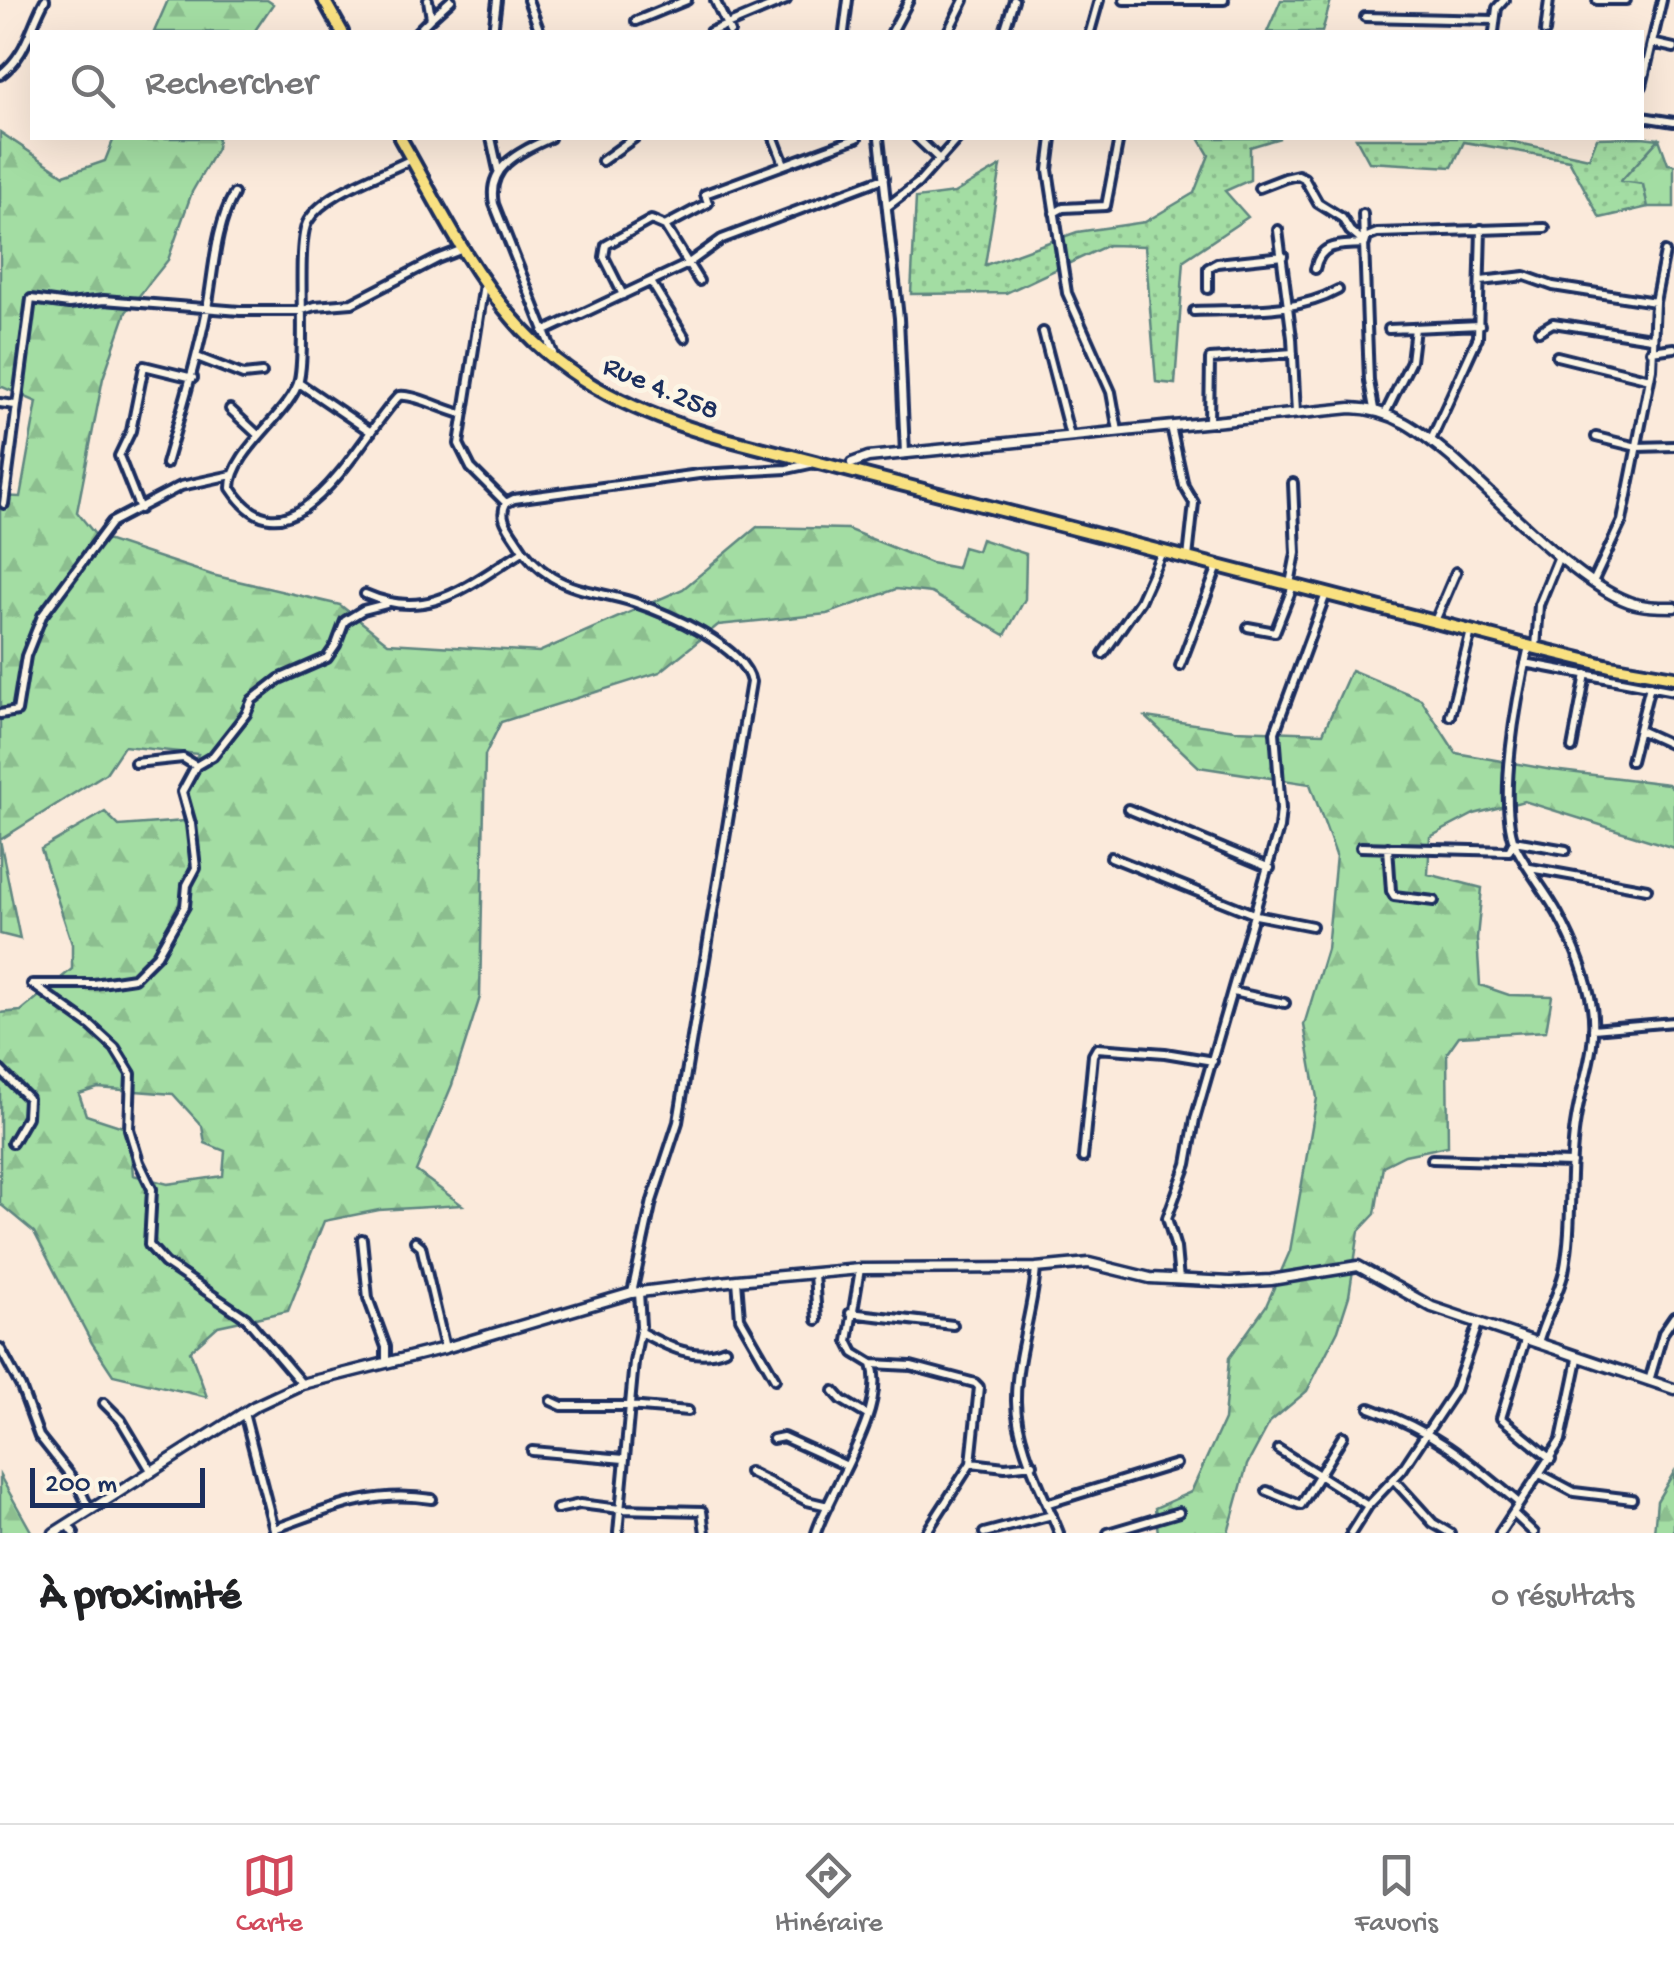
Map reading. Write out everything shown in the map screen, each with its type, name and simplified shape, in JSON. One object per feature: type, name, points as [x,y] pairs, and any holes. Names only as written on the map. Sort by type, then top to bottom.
[{"type":"highway","points":[[324,0],[341,30]]},
{"type":"highway","name":"Rue 4.258","points":[[401,140],[484,282],[512,319],[555,359],[594,387],[663,420],[1470,631],[1610,666],[1674,677]]},
{"type":"street","points":[[33,30],[46,0]]},
{"type":"street","points":[[428,0],[430,18]]},
{"type":"street","points":[[418,30],[451,0]]},
{"type":"street","points":[[493,30],[497,0]]},
{"type":"street","points":[[528,0],[539,30]]},
{"type":"street","points":[[636,22],[686,0]]},
{"type":"street","points":[[715,0],[729,29],[786,0]]},
{"type":"street","points":[[844,30],[848,0]]},
{"type":"street","points":[[893,30],[909,0]]},
{"type":"street","points":[[949,30],[964,0]]},
{"type":"street","points":[[1005,30],[1014,0]]},
{"type":"street","points":[[1091,30],[1100,0]]},
{"type":"street","points":[[1124,0],[1224,0]]},
{"type":"street","points":[[1494,30],[1498,8],[1504,0]]},
{"type":"street","points":[[1545,30],[1549,0]]},
{"type":"street","points":[[1597,0],[1626,0]]},
{"type":"street","points":[[1644,77],[1662,0]]},
{"type":"street","points":[[1366,17],[1495,20]]},
{"type":"street","points":[[0,75],[13,65],[30,37]]},
{"type":"street","points":[[1652,42],[1674,48]]},
{"type":"street","points":[[1644,117],[1674,122]]},
{"type":"street","points":[[490,140],[498,171]]},
{"type":"street","points":[[602,161],[631,140]]},
{"type":"street","points":[[775,140],[784,165]]},
{"type":"street","points":[[665,226],[708,203],[705,194],[852,140]]},
{"type":"street","points":[[879,140],[899,318],[905,454]]},
{"type":"street","points":[[919,140],[940,160]]},
{"type":"street","points":[[887,207],[918,183],[956,140]]},
{"type":"street","points":[[1052,140],[1048,170],[1067,293],[1111,392],[1118,431]]},
{"type":"street","points":[[1054,214],[1063,208],[1106,206],[1119,140]]},
{"type":"street","points":[[534,142],[498,171],[492,182],[494,204],[555,359]]},
{"type":"street","points":[[412,159],[320,203],[305,225],[298,383],[233,475],[231,488],[261,515],[288,515],[336,482],[394,401],[404,394],[462,414]]},
{"type":"street","points":[[543,332],[686,265],[722,239],[884,178]]},
{"type":"street","points":[[1259,188],[1285,178],[1304,178],[1318,203],[1342,218],[1365,244]]},
{"type":"street","points":[[166,464],[197,357],[226,208],[234,194]]},
{"type":"street","points":[[1363,214],[1369,381],[1374,409]]},
{"type":"street","points":[[623,295],[604,258],[606,246],[652,220],[665,226],[698,282]]},
{"type":"street","points":[[1365,244],[1367,237],[1377,234],[1545,228]]},
{"type":"street","points":[[1431,440],[1476,343],[1480,325],[1481,229]]},
{"type":"street","points":[[1278,230],[1296,413]]},
{"type":"street","points":[[1315,269],[1318,255],[1324,249],[1365,244]]},
{"type":"street","points":[[4,504],[32,299],[69,304],[104,300],[207,309],[304,310],[352,302],[464,249]]},
{"type":"street","points":[[1593,582],[1622,521],[1650,379],[1655,302],[1665,252]]},
{"type":"street","points":[[1208,289],[1208,268],[1217,263],[1283,256]]},
{"type":"street","points":[[1480,281],[1525,276],[1553,286],[1655,302]]},
{"type":"street","points":[[484,282],[459,444],[463,458],[506,503]]},
{"type":"street","points":[[651,282],[684,338]]},
{"type":"street","points":[[1194,311],[1308,303],[1338,290]]},
{"type":"street","points":[[1539,331],[1553,323],[1652,338]]},
{"type":"street","points":[[1389,328],[1480,325]]},
{"type":"street","points":[[1386,412],[1411,361],[1415,328]]},
{"type":"street","points":[[1043,332],[1070,436]]},
{"type":"street","points":[[1651,351],[1674,348]]},
{"type":"street","points":[[1208,422],[1210,359],[1293,353]]},
{"type":"street","points":[[1557,356],[1650,379]]},
{"type":"street","points":[[197,357],[243,375],[262,373]]},
{"type":"street","points":[[140,509],[120,456],[136,414],[144,366],[192,378]]},
{"type":"street","points":[[298,383],[371,432]]},
{"type":"street","points":[[0,403],[15,404]]},
{"type":"street","points":[[849,466],[868,457],[1296,413],[1374,409],[1386,412],[1431,440],[1593,582],[1631,602],[1674,607]]},
{"type":"street","points":[[230,410],[260,436]]},
{"type":"street","points":[[1170,426],[1184,486],[1194,503],[1188,558]]},
{"type":"street","points":[[1596,438],[1637,447],[1674,446]]},
{"type":"street","points":[[506,503],[699,474],[793,468],[815,462]]},
{"type":"street","points":[[0,714],[17,711],[26,656],[42,616],[112,522],[181,486],[233,475]]},
{"type":"street","points":[[1248,627],[1276,632],[1292,585],[1296,553],[1293,482]]},
{"type":"street","points":[[506,503],[502,511],[504,520],[523,551],[552,577],[634,602],[730,649],[746,667],[751,682],[678,1122],[652,1202],[635,1293],[640,1332],[618,1533]]},
{"type":"street","points":[[302,1384],[246,1318],[165,1264],[149,1245],[152,1189],[129,1129],[130,1074],[115,1048],[32,984],[94,984],[134,978],[157,955],[185,906],[196,868],[182,792],[196,766],[213,756],[246,714],[252,700],[279,679],[327,658],[345,621],[363,610],[386,604],[444,600],[523,551]]},
{"type":"street","points":[[1103,654],[1140,601],[1162,552]]},
{"type":"street","points":[[1538,1345],[1563,1274],[1573,1134],[1580,1089],[1590,1066],[1593,1029],[1588,990],[1569,937],[1514,841],[1508,802],[1517,700],[1525,663],[1533,647],[1539,606],[1560,555]]},
{"type":"street","points":[[1180,666],[1218,566]]},
{"type":"street","points":[[1435,622],[1456,572]]},
{"type":"street","points":[[364,594],[386,604]]},
{"type":"street","points":[[1179,1280],[1176,1248],[1168,1228],[1169,1209],[1187,1164],[1193,1126],[1270,868],[1280,818],[1274,732],[1326,594]]},
{"type":"street","points":[[1450,716],[1470,631]]},
{"type":"street","points":[[1525,663],[1674,691]]},
{"type":"street","points":[[1572,748],[1586,674]]},
{"type":"street","points":[[1631,761],[1650,686]]},
{"type":"street","points":[[1638,730],[1674,746]]},
{"type":"street","points":[[135,763],[183,758],[196,766]]},
{"type":"street","points":[[1128,809],[1270,868]]},
{"type":"street","points":[[1361,847],[1498,852],[1509,850],[1514,841]]},
{"type":"street","points":[[1514,841],[1566,850]]},
{"type":"street","points":[[1388,847],[1394,896],[1434,901]]},
{"type":"street","points":[[1112,858],[1256,915],[1312,926]]},
{"type":"street","points":[[1530,868],[1647,888]]},
{"type":"street","points":[[1233,992],[1286,1003]]},
{"type":"street","points":[[1593,1029],[1674,1022]]},
{"type":"street","points":[[1083,1158],[1093,1055],[1097,1048],[1164,1053],[1213,1062]]},
{"type":"street","points":[[0,1070],[28,1098],[27,1118],[12,1142]]},
{"type":"street","points":[[1432,1159],[1572,1163]]},
{"type":"street","points":[[362,1239],[368,1298],[386,1348],[386,1363]]},
{"type":"street","points":[[415,1241],[421,1246],[445,1348]]},
{"type":"street","points":[[54,1533],[244,1413],[302,1384],[635,1293],[814,1273],[1036,1268],[1089,1263],[1134,1275],[1179,1280],[1259,1281],[1358,1266],[1432,1307],[1674,1389]]},
{"type":"street","points":[[1036,1268],[1018,1374],[1018,1425],[1059,1533]]},
{"type":"street","points":[[860,1269],[850,1313],[850,1347],[872,1364],[911,1366],[975,1383],[981,1393],[971,1463],[926,1533]]},
{"type":"street","points":[[814,1273],[817,1320]]},
{"type":"street","points":[[737,1280],[740,1318],[775,1379]]},
{"type":"street","points":[[850,1313],[953,1325]]},
{"type":"street","points":[[1649,1380],[1663,1333],[1674,1317]]},
{"type":"street","points":[[1350,1533],[1368,1506],[1394,1480],[1454,1390],[1478,1324]]},
{"type":"street","points":[[640,1332],[687,1352],[709,1356],[724,1349]]},
{"type":"street","points":[[1525,1340],[1500,1418],[1551,1459]]},
{"type":"street","points":[[0,1348],[40,1436],[78,1484],[90,1511]]},
{"type":"street","points":[[1500,1533],[1561,1440],[1578,1358]]},
{"type":"street","points":[[816,1533],[874,1394],[872,1364]]},
{"type":"street","points":[[834,1391],[866,1415]]},
{"type":"street","points":[[551,1401],[562,1406],[688,1411]]},
{"type":"street","points":[[104,1402],[153,1473]]},
{"type":"street","points":[[1370,1408],[1427,1431],[1520,1504]]},
{"type":"street","points":[[244,1413],[274,1531],[376,1496],[403,1494],[432,1499]]},
{"type":"street","points":[[1267,1491],[1301,1505],[1343,1436]]},
{"type":"street","points":[[773,1439],[783,1438],[847,1466]]},
{"type":"street","points":[[1278,1448],[1368,1506]]},
{"type":"street","points":[[532,1451],[624,1458]]},
{"type":"street","points":[[971,1463],[1005,1468],[1033,1464]]},
{"type":"street","points":[[1048,1503],[1176,1464]]},
{"type":"street","points":[[748,1472],[807,1501],[828,1506]]},
{"type":"street","points":[[1540,1474],[1574,1492],[1632,1499]]},
{"type":"street","points":[[1394,1480],[1433,1522],[1450,1533]]},
{"type":"street","points":[[557,1508],[580,1504],[702,1511],[705,1533]]},
{"type":"street","points":[[1108,1533],[1179,1512]]},
{"type":"street","points":[[1514,1514],[1534,1533]]},
{"type":"street","points":[[984,1533],[1052,1515]]},
{"type":"street","points":[[68,1525],[74,1533]]},
{"type":"green space","points":[[168,0],[267,0],[273,4],[255,30],[155,30]]},
{"type":"green space","points":[[1281,0],[1331,0],[1323,30],[1268,30]]},
{"type":"green space","points":[[0,132],[64,175],[105,161],[113,140],[218,140],[192,192],[168,260],[126,312],[103,378],[77,512],[97,537],[212,575],[340,605],[388,643],[539,652],[683,589],[757,527],[847,529],[931,563],[957,568],[963,547],[977,551],[981,539],[1026,554],[1025,599],[1005,635],[931,593],[896,589],[827,614],[718,625],[660,672],[501,722],[485,755],[480,997],[452,1085],[416,1171],[462,1205],[379,1210],[324,1221],[288,1311],[218,1326],[190,1351],[207,1397],[113,1375],[34,1232],[0,1204],[0,1013],[21,1011],[72,969],[72,944],[41,849],[105,812],[119,826],[184,821],[182,792],[198,754],[124,746],[106,773],[0,840],[0,496],[20,497],[37,402],[0,386]],"holes":[[[98,1088],[173,1094],[202,1126],[205,1143],[225,1151],[223,1176],[168,1184],[133,1175],[129,1129],[86,1115],[79,1094]]]},
{"type":"green space","points":[[1659,139],[1622,180],[1643,184],[1648,207],[1600,218],[1569,160],[1464,142],[1452,167],[1369,162],[1357,140],[1504,140],[1589,158],[1596,140]]},
{"type":"green space","points":[[1659,139],[1668,164],[1674,165],[1674,207],[1648,207],[1643,184],[1621,181]]},
{"type":"green space","points":[[1200,140],[1273,140],[1250,147],[1250,180],[1225,191],[1248,217],[1184,260],[1175,384],[1156,382],[1145,246],[1108,245],[1006,293],[911,294],[916,198],[954,193],[1001,166],[985,265],[1077,232],[1145,222],[1194,193],[1209,155]]},
{"type":"green space","points":[[1351,670],[1421,699],[1456,753],[1668,784],[1674,789],[1674,848],[1524,801],[1474,814],[1430,837],[1428,874],[1482,888],[1477,938],[1480,985],[1509,995],[1552,996],[1546,1031],[1459,1036],[1447,1053],[1448,1146],[1405,1155],[1383,1166],[1375,1214],[1359,1231],[1349,1296],[1338,1330],[1307,1391],[1270,1422],[1247,1465],[1228,1533],[1158,1533],[1155,1508],[1191,1492],[1224,1420],[1229,1358],[1266,1306],[1290,1251],[1317,1098],[1304,1025],[1327,949],[1336,855],[1310,784],[1199,767],[1146,717],[1235,730],[1323,733]]},
{"type":"green space","points":[[0,840],[20,939],[0,934]]},
{"type":"green space","points":[[1674,1472],[1674,1533],[1654,1533],[1657,1501]]},
{"type":"green space","points":[[0,1476],[32,1533],[0,1533]]}]
